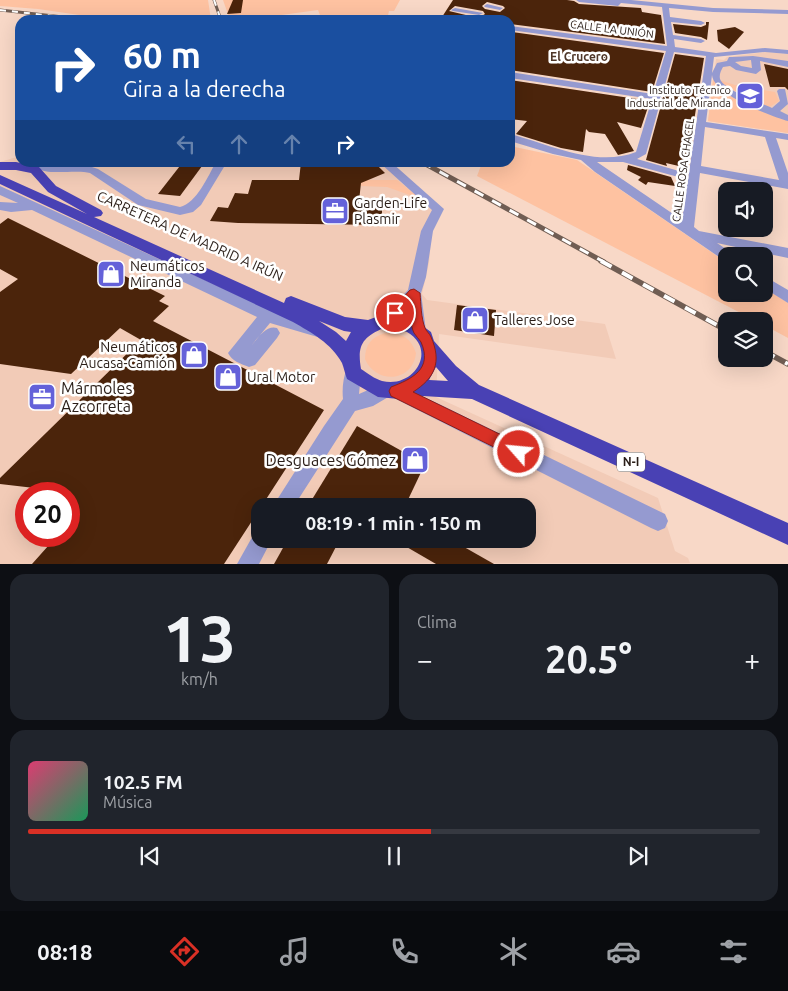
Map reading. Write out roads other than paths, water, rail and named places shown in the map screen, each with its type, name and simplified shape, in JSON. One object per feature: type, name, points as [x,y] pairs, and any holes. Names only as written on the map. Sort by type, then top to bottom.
[{"type":"highway","points":[[0,166],[15,164]]},
{"type":"highway","points":[[28,167],[35,170],[43,169],[52,189],[108,220]]},
{"type":"highway","name":"CARRETERA DE MADRID A IRÚN","points":[[0,172],[323,316],[344,324],[376,324]]},
{"type":"highway","name":"CARRETERA DE MADRID A IRÚN","points":[[0,180],[299,317],[327,334],[342,347],[352,369]]},
{"type":"highway","points":[[352,369],[350,358],[353,344],[362,331],[376,324],[402,322],[419,331]]},
{"type":"highway","name":"N-I","points":[[419,331],[450,372],[473,391],[788,534]]},
{"type":"highway","points":[[396,390],[420,380],[426,374],[431,360],[429,346]]},
{"type":"highway","name":"N-I","points":[[352,369],[365,384],[396,390],[422,388],[473,391]]},
{"type":"street","points":[[579,0],[665,11],[788,12]]},
{"type":"street","points":[[610,0],[665,11],[701,23]]},
{"type":"street","points":[[478,15],[486,3],[500,8]]},
{"type":"street","points":[[455,10],[473,15]]},
{"type":"street","points":[[628,160],[641,154],[670,48],[665,11]]},
{"type":"street","name":"CALLE LA UNIÓN","points":[[515,29],[710,54],[722,55],[765,50],[788,52]]},
{"type":"street","points":[[673,37],[701,41]]},
{"type":"street","name":"CALLE ROSA CHACEL","points":[[690,232],[710,54]]},
{"type":"street","points":[[788,64],[755,59],[757,70],[754,71],[739,68],[731,63],[718,66],[716,77],[717,82],[732,92],[788,118]]},
{"type":"street","points":[[515,76],[657,97]]},
{"type":"street","points":[[774,112],[785,102],[782,91]]},
{"type":"street","points":[[702,124],[788,137]]},
{"type":"street","points":[[696,169],[786,182],[770,137]]},
{"type":"street","points":[[515,139],[540,148],[611,161],[628,160],[682,175]]},
{"type":"street","points":[[583,156],[599,170],[718,250]]},
{"type":"street","points":[[43,169],[82,167],[94,171],[142,202],[180,211],[189,209],[196,202],[219,167]]},
{"type":"street","points":[[390,167],[438,208],[427,231],[419,277],[414,293],[419,331]]},
{"type":"street","name":"CARRETERA DE MADRID A IRÚN","points":[[0,190],[267,316],[327,334]]},
{"type":"street","points":[[0,214],[6,207],[33,206]]},
{"type":"street","points":[[690,232],[788,253]]},
{"type":"street","points":[[773,287],[788,297]]},
{"type":"street","points":[[376,324],[395,313],[414,293]]},
{"type":"street","points":[[267,316],[236,353],[249,360],[272,333]]},
{"type":"street","points":[[288,498],[330,432],[352,402],[350,390],[352,369]]},
{"type":"street","points":[[352,402],[367,400],[396,390],[658,521]]},
{"type":"street","points":[[247,564],[257,548]]},
{"type":"railway","points":[[214,0],[219,15]]},
{"type":"railway","points":[[0,10],[45,15]]},
{"type":"railway","points":[[431,167],[604,262]]},
{"type":"railway","points":[[601,261],[718,326]]},
{"type":"railway","points":[[773,356],[788,364]]},
{"type":"place","name":"Instituto Técnico Industrial de Miranda","points":[[750,96]]},
{"type":"place","name":"Garden-Life Plasmir","points":[[335,211]]},
{"type":"place","name":"Neumáticos Miranda","points":[[111,274]]},
{"type":"place","name":"Talleres Jose","points":[[475,320]]},
{"type":"place","name":"Neumáticos Aucasa-Camión","points":[[194,355]]},
{"type":"place","name":"Ural Motor","points":[[228,377]]},
{"type":"place","name":"Mármoles Azcorreta","points":[[42,397]]},
{"type":"place","name":"Desguaces Gómez","points":[[415,460]]},
{"type":"district","name":"El Crucero","points":[[579,57]]}]
